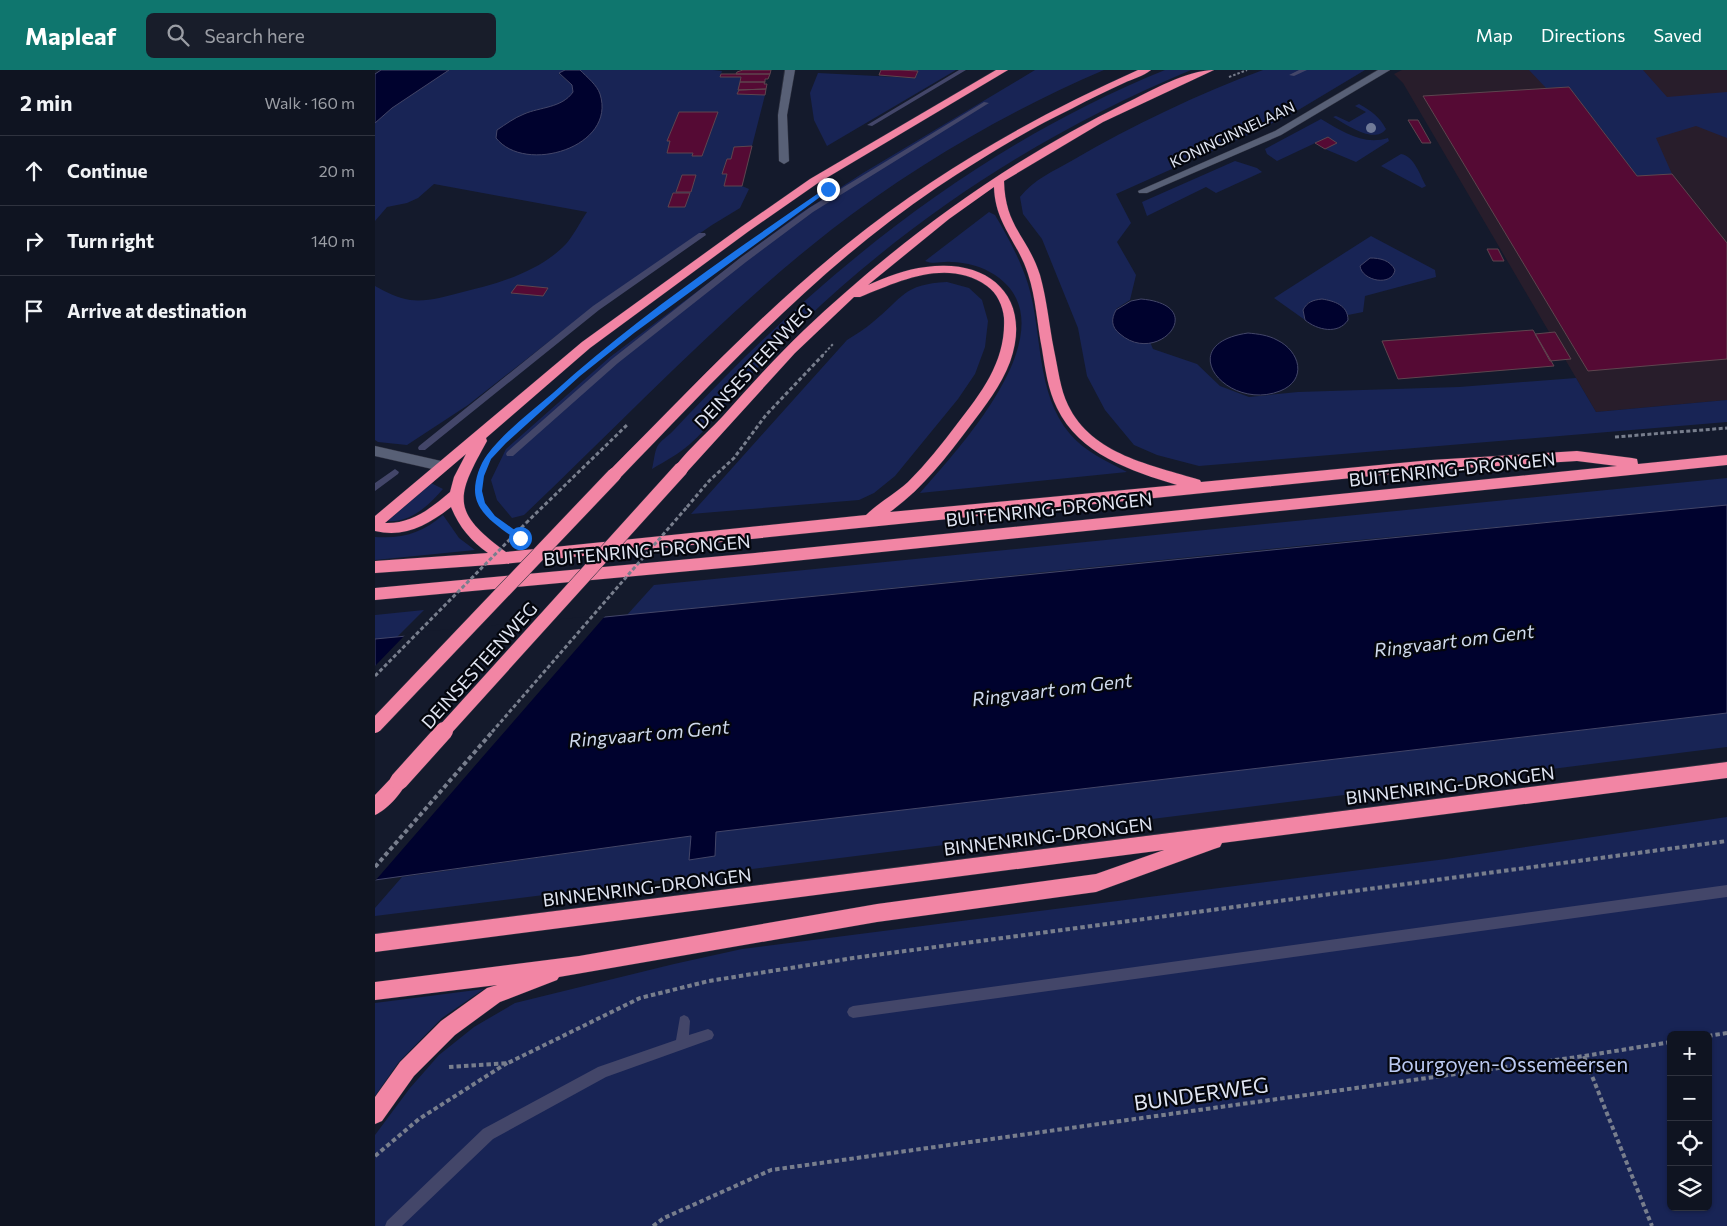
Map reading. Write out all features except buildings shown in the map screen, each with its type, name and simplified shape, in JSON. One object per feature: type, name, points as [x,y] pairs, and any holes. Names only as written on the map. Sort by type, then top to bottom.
[{"type":"highway","points":[[456,495],[422,520],[401,529],[385,530],[375,525],[441,466],[488,430],[585,346],[745,229],[814,181],[1003,70]]},
{"type":"highway","name":"DEINSESTEENWEG","points":[[375,726],[614,475],[731,356],[808,283],[894,213],[990,149],[1076,101],[1146,70]]},
{"type":"highway","name":"DEINSESTEENWEG","points":[[375,807],[681,469],[800,342],[845,299],[937,223],[999,179],[1093,124],[1209,70]]},
{"type":"highway","points":[[999,179],[1000,204],[1011,228],[1026,253],[1034,274],[1052,368],[1064,409],[1081,432],[1101,448],[1123,461],[1153,474],[1206,486]]},
{"type":"highway","points":[[845,299],[903,276],[927,270],[951,269],[972,273],[987,280],[1000,290],[1007,303],[1010,319],[1007,352],[999,373],[988,393],[925,474],[898,499],[868,520]]},
{"type":"highway","points":[[488,430],[468,460],[459,478],[456,495],[460,514],[467,528],[481,542],[504,558]]},
{"type":"highway","points":[[375,567],[504,558],[1206,486],[1431,465],[1577,456],[1658,466]]},
{"type":"highway","name":"BUITENRING-DRONGEN","points":[[375,594],[755,560],[1727,460]]},
{"type":"highway","name":"BINNENRING-DRONGEN","points":[[375,943],[1727,770]]},
{"type":"highway","points":[[375,991],[579,964],[877,913],[1096,882],[1241,831]]},
{"type":"highway","points":[[375,1114],[407,1069],[448,1028],[494,995],[579,964]]},
{"type":"street","points":[[784,161],[782,118],[790,70]]},
{"type":"street","name":"KONINGINNELAAN","points":[[1143,191],[1278,133],[1385,70]]},
{"type":"street","points":[[375,451],[441,466]]},
{"type":"path","points":[[375,867],[709,481],[734,458],[766,415],[835,342]]},
{"type":"path","points":[[375,676],[526,523]]},
{"type":"path","points":[[513,533],[520,538]]},
{"type":"path","points":[[375,1156],[419,1119],[508,1063],[641,998],[709,981],[853,958],[1727,841]]},
{"type":"path","points":[[1712,1035],[1727,1033]]},
{"type":"path","name":"BUNDERWEG","points":[[653,1226],[664,1218],[771,1170],[1584,1056],[1667,1043]]},
{"type":"path","points":[[1584,1056],[1652,1226]]},
{"type":"path","points":[[407,1069],[508,1063]]},
{"type":"shaded area","points":[[1402,70],[1727,70],[1727,400],[1596,412],[1403,83],[1394,74]]},
{"type":"green space","points":[[449,70],[565,70],[559,74],[572,85],[573,93],[569,98],[551,107],[525,113],[580,143],[596,124],[600,116],[601,107],[596,89],[580,70],[722,71],[720,77],[741,77],[738,94],[765,95],[752,146],[734,147],[731,159],[727,159],[723,174],[727,174],[724,186],[742,186],[749,189],[740,208],[712,225],[593,307],[468,405],[407,445],[378,442],[375,440],[375,286],[401,298],[423,300],[435,299],[502,281],[530,270],[555,254],[566,244],[587,212],[434,184],[418,198],[407,203],[387,207],[375,221],[375,123],[392,108]],"holes":[[[679,112],[702,156],[692,156],[693,153],[667,153],[670,141],[668,141]],[[517,285],[548,288],[542,296],[512,293]]]},
{"type":"green space","points":[[899,70],[956,70],[827,146],[814,120],[810,93],[818,73],[915,78],[918,72]]},
{"type":"green space","points":[[1035,70],[1104,70],[997,122],[962,141],[895,183],[831,230],[751,297],[524,515],[512,518],[497,500],[491,480],[506,449],[610,357],[798,215],[863,173]]},
{"type":"green space","points":[[1165,70],[1191,70],[1086,120],[1035,148],[985,178],[891,246],[803,322],[742,384],[697,438],[681,451],[652,469],[658,445],[771,332],[874,243],[928,202],[984,164],[1042,129],[1102,98]]},
{"type":"green space","points":[[1263,70],[1365,70],[1300,109],[1259,130],[1116,194],[1131,223],[1117,242],[1136,275],[1130,300],[1116,309],[1141,342],[1150,342],[1153,349],[1197,364],[1220,386],[1249,397],[1298,392],[1459,387],[1576,378],[1596,412],[1727,400],[1727,422],[1199,466],[1157,455],[1134,445],[1105,410],[1087,376],[1078,328],[1042,239],[1023,214],[1020,197],[1045,176],[1119,135],[1190,100]]},
{"type":"green space","points":[[1529,70],[1643,70],[1667,97],[1727,92],[1727,138],[1696,126],[1656,138],[1672,174],[1637,176],[1569,87],[1546,88]]},
{"type":"green space","points":[[1359,104],[1374,114],[1386,129],[1374,135],[1367,134],[1333,117],[1336,116],[1349,122],[1366,112],[1355,106]]},
{"type":"green space","points":[[1321,119],[1361,139],[1379,140],[1388,138],[1389,141],[1356,162],[1325,149],[1337,143],[1328,137],[1277,161],[1267,154],[1265,149]]},
{"type":"green space","points":[[1401,154],[1410,158],[1426,186],[1422,188],[1381,166]]},
{"type":"green space","points":[[1235,161],[1257,168],[1262,172],[1216,193],[1206,187],[1147,216],[1142,202]]},
{"type":"green space","points":[[989,212],[995,215],[1009,240],[1028,284],[1033,303],[1045,381],[1059,418],[1070,434],[1082,446],[1127,472],[920,493],[959,448],[981,418],[1001,387],[1016,355],[1022,325],[1016,297],[995,275],[980,267],[968,264],[957,262],[932,263],[925,261]]},
{"type":"green space","points":[[1371,236],[1435,270],[1436,277],[1365,296],[1363,312],[1348,315],[1342,306],[1309,302],[1303,310],[1305,320],[1274,298]]},
{"type":"green space","points":[[947,282],[969,288],[982,300],[988,321],[985,347],[975,374],[958,399],[895,476],[874,493],[859,500],[691,514],[847,340],[870,325],[898,299],[912,289],[932,283]]},
{"type":"green space","points":[[1727,478],[1727,505],[1339,542],[627,615],[654,585]]},
{"type":"green space","points":[[431,483],[443,489],[432,501],[412,516],[396,521],[387,521]]},
{"type":"green space","points":[[443,515],[459,538],[475,550],[375,560],[375,537],[403,536],[420,530]]},
{"type":"green space","points":[[424,610],[397,637],[375,639],[375,615]]},
{"type":"green space","points":[[1727,713],[1727,747],[375,916],[375,908],[402,877],[691,836],[690,860],[715,856],[716,832]]},
{"type":"green space","name":"Bourgoyen-Ossemeersen","points":[[1727,817],[1727,1226],[375,1226],[375,1135],[410,1088],[439,1055],[474,1027],[515,1003],[742,949],[1446,859]]},
{"type":"green space","points":[[484,989],[442,1018],[398,1063],[375,1096],[375,1003]]},
{"type":"water","points":[[381,70],[449,70],[392,108],[375,123],[375,74]]},
{"type":"water","points":[[565,70],[580,70],[600,94],[602,113],[595,128],[582,141],[565,150],[546,154],[527,154],[509,149],[496,138],[497,130],[513,119],[557,104],[568,97],[573,92],[572,85],[559,73]]},
{"type":"water","points":[[1370,258],[1388,262],[1395,270],[1393,275],[1389,279],[1377,280],[1366,275],[1360,266]]},
{"type":"water","points":[[1141,299],[1162,304],[1173,312],[1175,321],[1171,331],[1162,339],[1149,343],[1135,342],[1120,334],[1113,326],[1113,317],[1116,310],[1131,301]]},
{"type":"water","points":[[1322,299],[1343,307],[1348,320],[1344,325],[1339,328],[1327,329],[1315,326],[1305,320],[1303,310],[1306,305]]},
{"type":"water","points":[[1248,333],[1274,338],[1291,351],[1298,366],[1295,380],[1289,386],[1280,391],[1260,395],[1242,392],[1226,385],[1215,374],[1210,362],[1213,350],[1225,340]]},
{"type":"water","name":"Ringvaart om Gent","points":[[1727,505],[1727,713],[716,832],[715,856],[689,860],[691,836],[375,880],[375,639]]},
{"type":"pier","points":[[606,615],[375,881],[375,666],[407,633]]},
{"type":"waterway","points":[[870,125],[963,70]]},
{"type":"waterway","points":[[1292,75],[1304,70]]},
{"type":"waterway","points":[[510,454],[615,361],[743,260],[811,210],[986,103]]},
{"type":"waterway","points":[[422,448],[596,308],[702,235]]},
{"type":"waterway","points":[[375,488],[395,472]]},
{"type":"waterway","points":[[853,1012],[1727,891]]},
{"type":"waterway","points":[[682,1044],[684,1021]]},
{"type":"waterway","points":[[392,1226],[488,1134],[603,1072],[708,1035]]},
{"type":"route","points":[[520,538],[493,518],[481,504],[478,491],[480,476],[488,458],[503,441],[578,374],[632,331],[777,224],[828,189]]}]
